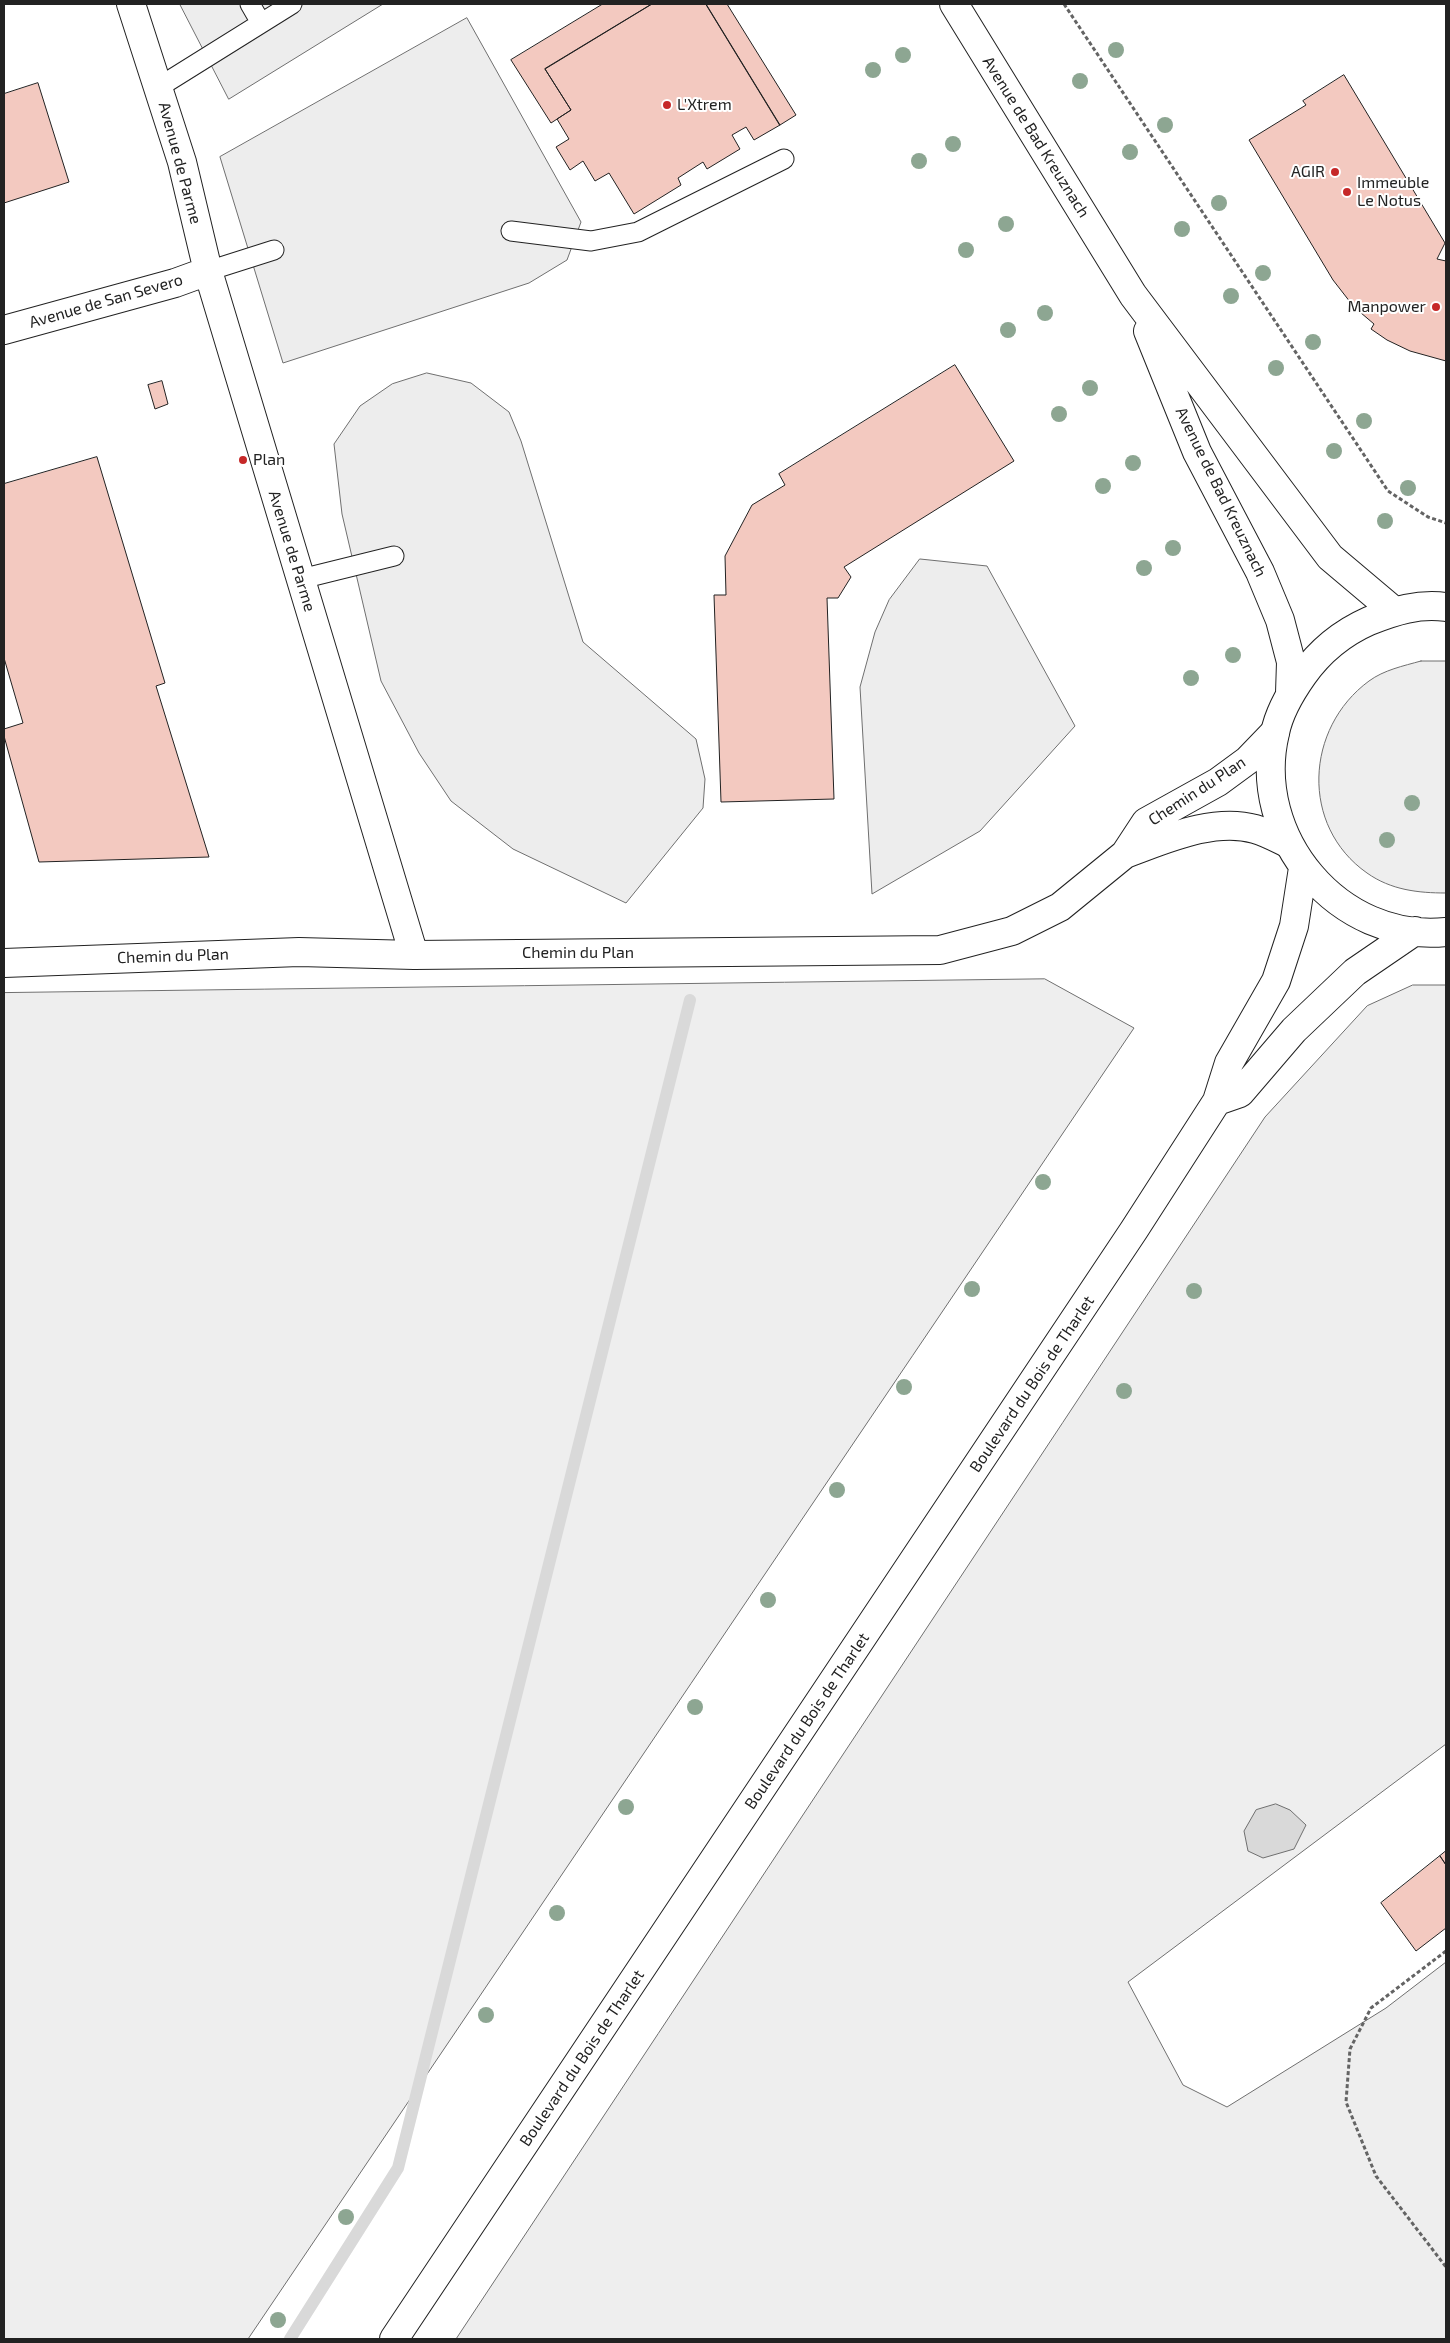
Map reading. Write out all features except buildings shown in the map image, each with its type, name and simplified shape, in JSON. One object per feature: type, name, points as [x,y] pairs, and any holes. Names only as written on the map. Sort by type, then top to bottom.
[{"type":"main road","name":"Avenue de Parme","points":[[131,4],[182,162],[208,271],[414,955]]},
{"type":"main road","name":"Avenue de Bad Kreuznach","points":[[954,4],[1133,295],[1330,557],[1394,611]]},
{"type":"main road","name":"Avenue de San Severo","points":[[4,330],[175,283],[208,271]]},
{"type":"main road","name":"Avenue de Bad Kreuznach","points":[[1133,295],[1198,452],[1260,572],[1280,620],[1291,662],[1290,693]]},
{"type":"main road","points":[[1446,607],[1416,607],[1394,611],[1352,628],[1316,656],[1290,693],[1275,732],[1270,774],[1272,795],[1287,843],[1303,868],[1322,890],[1345,908],[1373,922],[1402,930],[1446,932]]},
{"type":"main road","name":"Chemin du Plan","points":[[4,963],[299,952],[414,955],[940,950],[1012,932],[1060,907],[1125,854],[1146,822],[1218,782],[1248,760],[1275,732]]},
{"type":"main road","name":"Chemin du Plan","points":[[1125,854],[1179,834],[1223,826],[1255,829],[1287,843]]},
{"type":"main road","name":"Boulevard du Bois de Tharlet","points":[[394,2339],[1134,1230],[1217,1101],[1229,1063],[1276,981],[1294,926],[1303,868]]},
{"type":"main road","points":[[1217,1101],[1240,1093],[1294,1030],[1355,972],[1415,931]]},
{"type":"lane","points":[[250,4],[261,23]]},
{"type":"lane","points":[[159,87],[292,4]]},
{"type":"lane","points":[[511,230],[591,241],[638,232],[784,159]]},
{"type":"lane","points":[[208,271],[274,250]]},
{"type":"lane","points":[[301,579],[394,556]]},
{"type":"path","points":[[1064,4],[1388,491],[1428,518],[1446,523]]},
{"type":"path","points":[[1446,1951],[1371,2008],[1350,2049],[1346,2102],[1376,2176],[1446,2267]]},
{"type":"shaded area","points":[[180,4],[383,4],[229,99]]},
{"type":"shaded area","points":[[467,18],[581,222],[567,260],[529,283],[283,363],[220,157]]},
{"type":"shaded area","points":[[427,373],[471,383],[509,412],[521,441],[583,642],[696,739],[705,779],[703,808],[626,903],[513,849],[451,801],[419,753],[381,681],[342,514],[334,444],[360,406],[392,384]]},
{"type":"shaded area","points":[[920,559],[987,566],[1075,726],[980,831],[872,894],[860,687],[875,632],[889,600]]},
{"type":"shaded area","points":[[1421,661],[1446,661],[1446,893],[1395,887],[1367,873],[1345,853],[1330,830],[1321,804],[1319,777],[1323,750],[1332,724],[1348,701],[1375,677]]},
{"type":"shaded area","points":[[1045,979],[1134,1028],[248,2339],[4,2339],[4,993]]},
{"type":"shaded area","points":[[1413,985],[1446,985],[1446,1744],[1128,1982],[1183,2085],[1227,2107],[1386,2008],[1446,1962],[1446,2339],[456,2339],[1265,1117],[1367,1006]]},
{"type":"shaded area","points":[[1276,1804],[1290,1810],[1306,1825],[1294,1849],[1263,1858],[1248,1851],[1244,1831],[1256,1810]]},
{"type":"waterway","points":[[290,2339],[398,2168],[690,1000]]},
{"type":"place","name":"L'Xtrem","points":[[667,105]]},
{"type":"place","name":"AGIR","points":[[1335,172]]},
{"type":"place","name":"Immeuble Le Notus","points":[[1347,192]]},
{"type":"place","name":"Manpower","points":[[1436,307]]},
{"type":"place","name":"Plan","points":[[243,460]]}]
